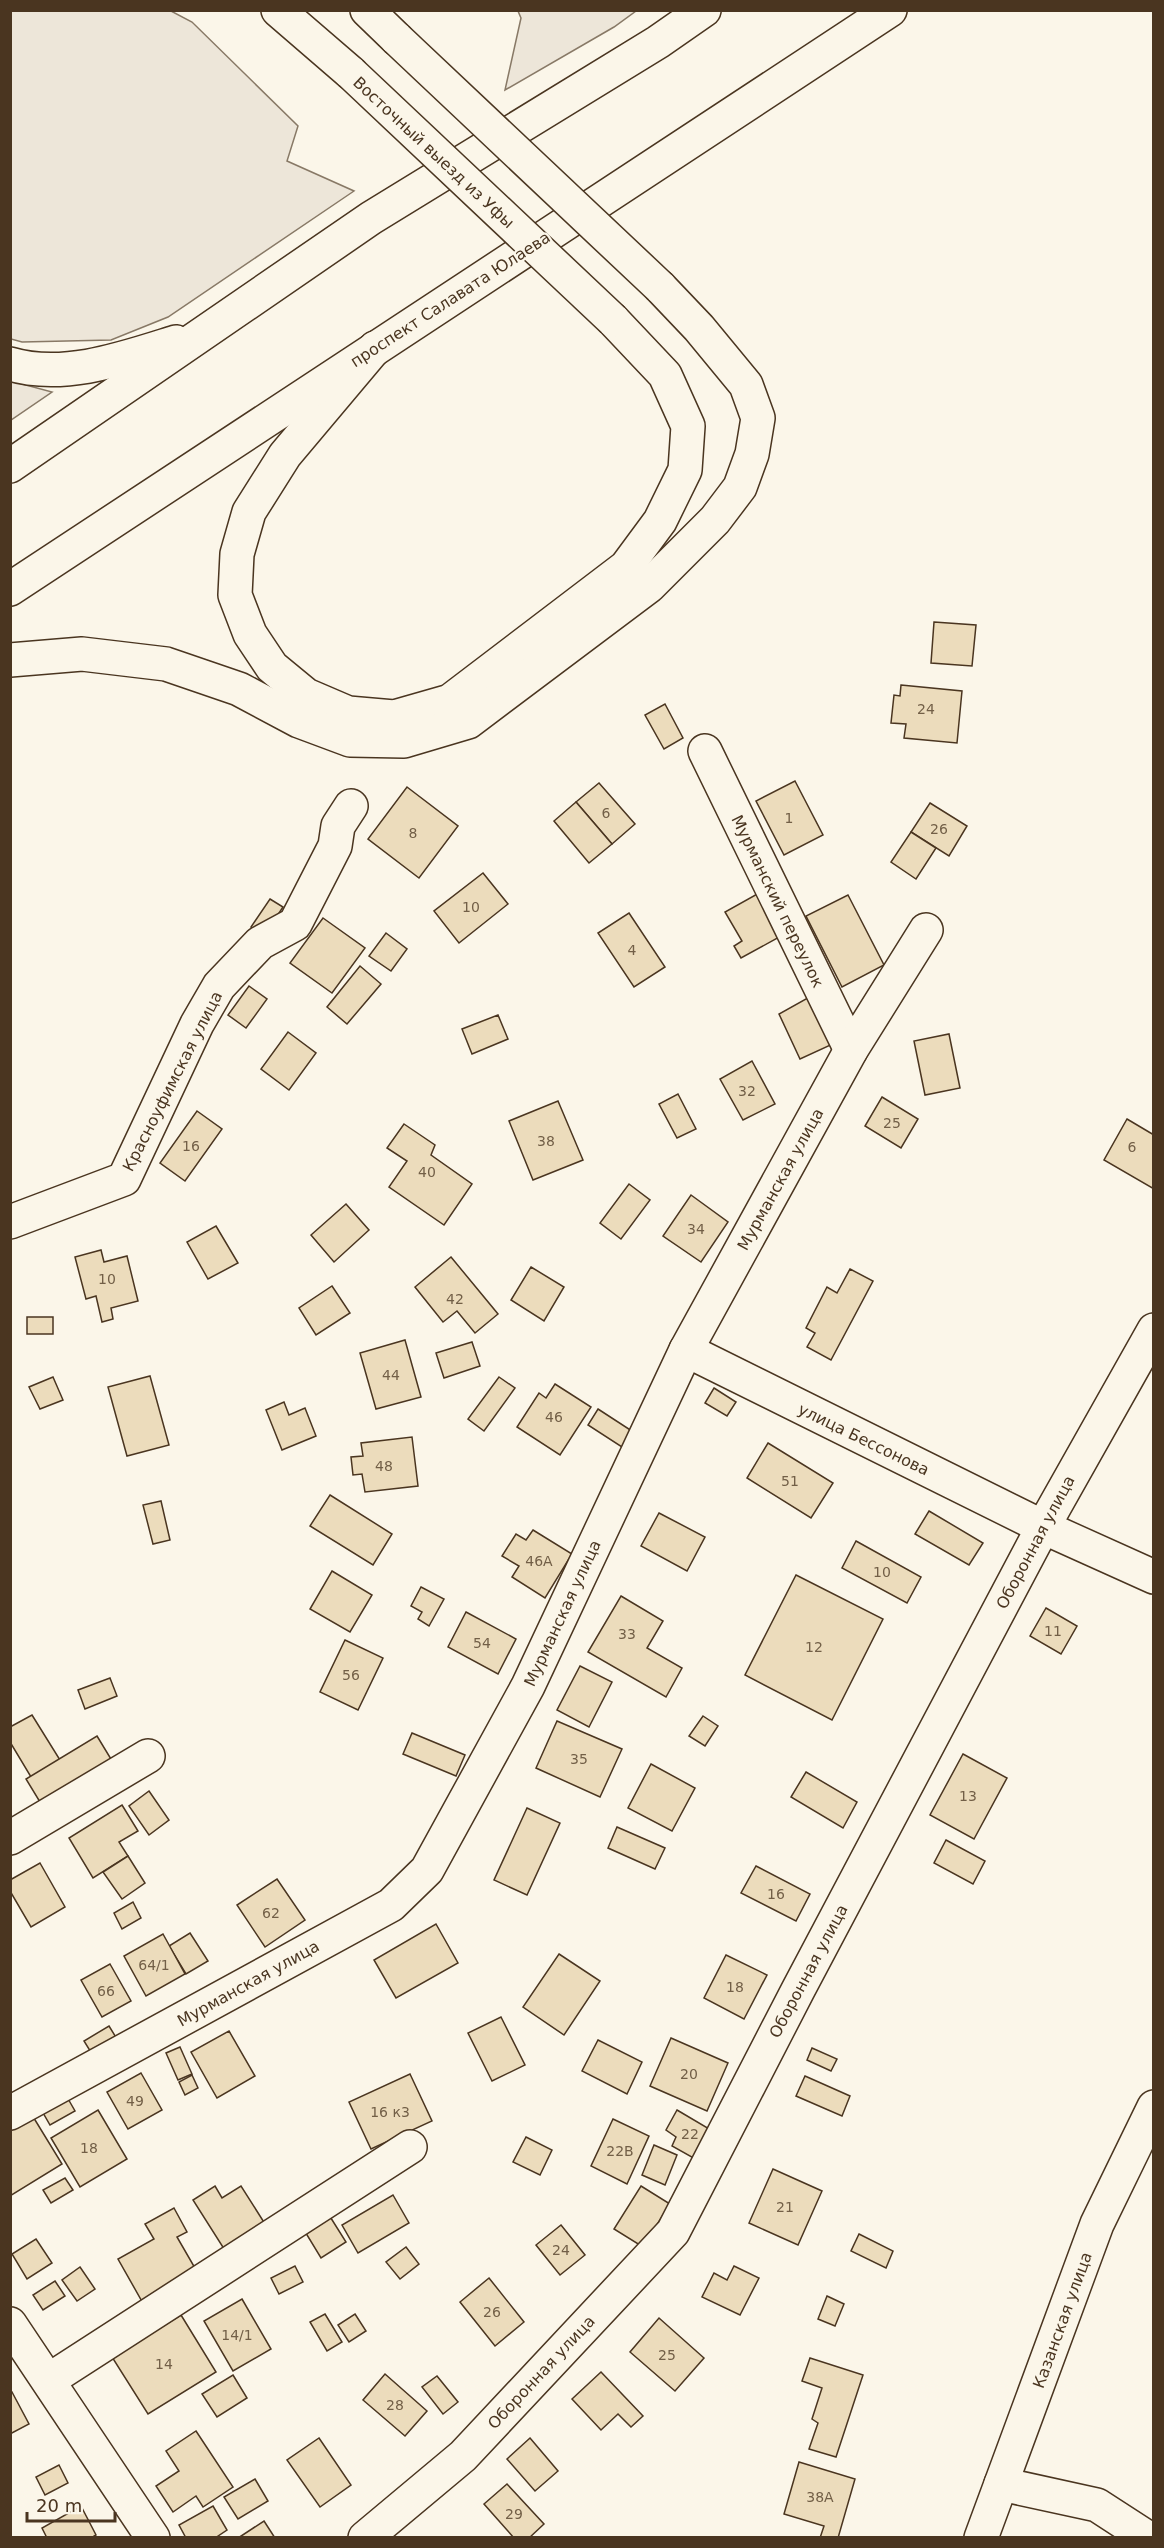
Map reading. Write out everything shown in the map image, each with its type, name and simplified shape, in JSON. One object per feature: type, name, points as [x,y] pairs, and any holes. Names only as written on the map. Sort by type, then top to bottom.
[{"type":"street","name":"Восточный выезд из Уфы","points":[[267,10],[290,21],[351,73],[613,320],[665,375],[688,426],[685,470],[660,521],[626,567],[450,701],[394,717],[348,713],[306,695],[272,667],[250,634],[235,595],[237,554],[249,512],[285,455],[375,348]]},
{"type":"street","points":[[10,660],[82,654],[166,664],[239,689],[299,721],[350,740],[404,741],[468,722],[650,586],[715,520],[740,487],[752,454],[758,418],[746,385],[699,328],[660,287],[367,10]]},
{"type":"street","points":[[658,42],[684,10]]},
{"type":"street","points":[[10,466],[372,218],[658,42],[704,10]]},
{"type":"street","name":"проспект Салавата Юлаева","points":[[10,589],[890,10]]},
{"type":"street","points":[[10,364],[20,367],[63,369],[113,361],[206,333]]},
{"type":"street","name":"Мурманский переулок","points":[[705,752],[851,1050]]},
{"type":"street","name":"Красноуфимская улица","points":[[10,1222],[123,1179],[197,1024],[219,986],[260,943],[295,924],[335,846],[338,825],[351,806]]},
{"type":"street","name":"Мурманская улица","points":[[10,2113],[391,1905],[427,1870],[528,1686],[686,1350],[851,1050],[926,930]]},
{"type":"street","name":"Оборонная улица","points":[[365,2538],[463,2456],[673,2232],[1043,1527],[1132,1364],[1154,1330]]},
{"type":"street","name":"улица Бессонова","points":[[686,1350],[1043,1527]]},
{"type":"street","points":[[1043,1527],[1154,1577]]},
{"type":"street","points":[[10,1838],[148,1756]]},
{"type":"street","name":"Казанская улица","points":[[981,2538],[1097,2224],[1154,2107]]},
{"type":"street","points":[[49,2380],[410,2147]]},
{"type":"street","points":[[10,2324],[153,2538]]},
{"type":"street","points":[[1001,2484],[1097,2505],[1148,2538]]},
{"type":"shaded area","points":[[11,10],[171,11],[192,22],[298,126],[287,161],[354,191],[168,317],[111,340],[22,342],[11,339]]},
{"type":"shaded area","points":[[518,10],[636,11],[614,27],[505,90],[521,18]]},
{"type":"shaded area","points":[[11,381],[52,392],[11,420]]},
{"type":"building","points":[[934,622],[976,625],[972,666],[931,663]]},
{"type":"building","points":[[901,685],[962,691],[957,743],[904,738],[906,724],[891,723],[894,695],[900,696]]},
{"type":"building","points":[[665,704],[683,738],[664,749],[645,715]]},
{"type":"building","points":[[795,781],[823,835],[784,855],[756,801]]},
{"type":"building","points":[[599,783],[635,824],[612,844],[576,802]]},
{"type":"building","points":[[407,787],[458,826],[419,878],[368,839]]},
{"type":"building","points":[[576,802],[612,844],[589,863],[554,821]]},
{"type":"building","points":[[930,803],[967,826],[949,856],[911,832]]},
{"type":"building","points":[[911,832],[936,848],[916,879],[891,862]]},
{"type":"building","points":[[483,873],[508,904],[459,943],[434,911]]},
{"type":"building","points":[[759,893],[783,935],[741,958],[734,946],[742,941],[725,912]]},
{"type":"building","points":[[848,895],[884,965],[842,987],[806,916]]},
{"type":"building","points":[[270,899],[283,907],[264,936],[251,927]]},
{"type":"building","points":[[629,913],[665,967],[634,987],[598,933]]},
{"type":"building","points":[[323,918],[365,948],[332,993],[290,963]]},
{"type":"building","points":[[386,933],[407,949],[391,971],[369,956]]},
{"type":"building","points":[[360,966],[381,984],[347,1024],[327,1007]]},
{"type":"building","points":[[249,986],[267,999],[246,1028],[228,1015]]},
{"type":"building","points":[[813,995],[835,1043],[800,1059],[779,1014]]},
{"type":"building","points":[[498,1015],[508,1039],[472,1054],[462,1029]]},
{"type":"building","points":[[288,1032],[316,1053],[289,1090],[261,1069]]},
{"type":"building","points":[[949,1034],[960,1088],[925,1095],[914,1041]]},
{"type":"building","points":[[752,1061],[775,1104],[743,1120],[720,1079]]},
{"type":"building","points":[[678,1094],[696,1129],[677,1138],[659,1104]]},
{"type":"building","points":[[882,1097],[918,1119],[901,1148],[865,1126]]},
{"type":"building","points":[[558,1101],[583,1160],[533,1180],[509,1121]]},
{"type":"building","points":[[197,1111],[222,1129],[185,1181],[160,1163]]},
{"type":"building","points":[[1127,1119],[1154,1135],[1154,1189],[1104,1160]]},
{"type":"building","points":[[404,1124],[435,1145],[431,1155],[472,1184],[444,1225],[389,1187],[407,1161],[387,1148]]},
{"type":"building","points":[[629,1184],[650,1200],[621,1239],[600,1223]]},
{"type":"building","points":[[691,1195],[728,1222],[701,1262],[663,1236]]},
{"type":"building","points":[[346,1204],[369,1230],[334,1262],[311,1235]]},
{"type":"building","points":[[216,1226],[238,1263],[208,1279],[187,1242]]},
{"type":"building","points":[[101,1250],[104,1262],[127,1256],[138,1301],[111,1308],[113,1319],[102,1322],[96,1296],[86,1299],[75,1257]]},
{"type":"building","points":[[451,1257],[498,1314],[475,1333],[457,1311],[443,1322],[415,1287]]},
{"type":"building","points":[[531,1267],[564,1287],[544,1321],[511,1300]]},
{"type":"building","points":[[850,1269],[873,1281],[831,1360],[807,1347],[815,1333],[806,1328],[827,1287],[837,1293]]},
{"type":"building","points":[[332,1286],[350,1313],[316,1335],[299,1308]]},
{"type":"building","points":[[27,1317],[53,1317],[53,1334],[27,1334]]},
{"type":"building","points":[[405,1340],[421,1397],[376,1409],[360,1353]]},
{"type":"building","points":[[472,1342],[480,1366],[444,1378],[436,1353]]},
{"type":"building","points":[[150,1376],[169,1445],[127,1456],[108,1387]]},
{"type":"building","points":[[53,1377],[63,1400],[40,1409],[29,1387]]},
{"type":"building","points":[[499,1377],[515,1388],[484,1431],[468,1419]]},
{"type":"building","points":[[555,1384],[591,1407],[560,1455],[517,1427],[539,1393],[546,1398]]},
{"type":"building","points":[[714,1388],[736,1402],[727,1416],[705,1403]]},
{"type":"building","points":[[284,1402],[289,1415],[305,1408],[316,1436],[282,1450],[266,1410]]},
{"type":"building","points":[[598,1409],[635,1433],[625,1449],[588,1425]]},
{"type":"building","points":[[412,1437],[418,1486],[365,1492],[362,1474],[353,1475],[351,1457],[363,1456],[361,1443]]},
{"type":"building","points":[[768,1443],[833,1483],[811,1518],[747,1478]]},
{"type":"building","points":[[330,1495],[392,1534],[373,1565],[310,1526]]},
{"type":"building","points":[[161,1501],[170,1540],[153,1544],[143,1505]]},
{"type":"building","points":[[929,1511],[983,1543],[969,1565],[915,1534]]},
{"type":"building","points":[[659,1513],[705,1537],[687,1571],[641,1546]]},
{"type":"building","points":[[533,1530],[572,1554],[545,1598],[512,1577],[519,1566],[502,1556],[516,1534],[526,1540]]},
{"type":"building","points":[[856,1541],[921,1577],[907,1603],[842,1568]]},
{"type":"building","points":[[332,1571],[372,1595],[350,1632],[310,1609]]},
{"type":"building","points":[[796,1575],[883,1619],[832,1720],[745,1675]]},
{"type":"building","points":[[421,1587],[444,1599],[429,1626],[418,1619],[422,1612],[411,1606]]},
{"type":"building","points":[[621,1596],[663,1621],[647,1648],[682,1668],[666,1697],[588,1652]]},
{"type":"building","points":[[1046,1608],[1077,1626],[1061,1654],[1030,1636]]},
{"type":"building","points":[[466,1612],[516,1639],[498,1674],[448,1647]]},
{"type":"building","points":[[345,1640],[383,1658],[358,1710],[320,1692]]},
{"type":"building","points":[[580,1666],[612,1682],[589,1727],[557,1710]]},
{"type":"building","points":[[110,1678],[117,1696],[85,1709],[78,1690]]},
{"type":"building","points":[[32,1715],[60,1760],[31,1777],[10,1742],[10,1727]]},
{"type":"building","points":[[703,1716],[718,1726],[705,1746],[689,1736]]},
{"type":"building","points":[[557,1721],[622,1749],[600,1797],[536,1768]]},
{"type":"building","points":[[412,1733],[465,1755],[456,1776],[403,1754]]},
{"type":"building","points":[[97,1736],[114,1764],[43,1807],[26,1779]]},
{"type":"building","points":[[963,1754],[1007,1778],[974,1839],[930,1815]]},
{"type":"building","points":[[651,1764],[695,1788],[672,1831],[628,1808]]},
{"type":"building","points":[[806,1772],[857,1802],[843,1828],[791,1797]]},
{"type":"building","points":[[149,1791],[169,1820],[149,1835],[129,1806]]},
{"type":"building","points":[[122,1805],[138,1831],[119,1842],[128,1856],[93,1878],[69,1838]]},
{"type":"building","points":[[527,1808],[560,1823],[527,1895],[494,1880]]},
{"type":"building","points":[[617,1827],[665,1848],[655,1869],[608,1848]]},
{"type":"building","points":[[946,1840],[985,1861],[973,1884],[934,1863]]},
{"type":"building","points":[[128,1856],[145,1883],[122,1899],[103,1872]]},
{"type":"building","points":[[40,1863],[65,1907],[31,1927],[10,1891],[10,1880]]},
{"type":"building","points":[[756,1866],[810,1894],[796,1921],[741,1893]]},
{"type":"building","points":[[277,1879],[305,1920],[265,1947],[237,1905]]},
{"type":"building","points":[[133,1902],[141,1918],[122,1929],[114,1913]]},
{"type":"building","points":[[436,1924],[458,1963],[396,1998],[374,1960]]},
{"type":"building","points":[[190,1933],[208,1961],[186,1974],[169,1946]]},
{"type":"building","points":[[163,1934],[185,1974],[146,1996],[124,1956]]},
{"type":"building","points":[[559,1954],[600,1981],[564,2035],[523,2007]]},
{"type":"building","points":[[726,1955],[767,1975],[744,2019],[704,1998]]},
{"type":"building","points":[[110,1964],[131,2001],[102,2017],[81,1980]]},
{"type":"building","points":[[501,2017],[525,2065],[492,2081],[468,2033]]},
{"type":"building","points":[[109,2026],[117,2039],[92,2054],[84,2041]]},
{"type":"building","points":[[229,2031],[255,2076],[217,2098],[191,2052]]},
{"type":"building","points":[[671,2038],[728,2063],[707,2111],[650,2086]]},
{"type":"building","points":[[598,2040],[642,2062],[627,2094],[582,2071]]},
{"type":"building","points":[[180,2047],[192,2074],[178,2080],[166,2053]]},
{"type":"building","points":[[812,2048],[837,2059],[831,2071],[807,2060]]},
{"type":"building","points":[[141,2073],[162,2110],[128,2129],[107,2092]]},
{"type":"building","points":[[410,2074],[432,2121],[371,2149],[349,2102]]},
{"type":"building","points":[[192,2075],[198,2088],[185,2095],[179,2082]]},
{"type":"building","points":[[805,2076],[850,2096],[842,2116],[796,2096]]},
{"type":"building","points":[[67,2097],[75,2111],[50,2125],[42,2111]]},
{"type":"building","points":[[98,2110],[127,2159],[80,2187],[51,2138]]},
{"type":"building","points":[[677,2110],[711,2130],[697,2160],[672,2146],[676,2137],[666,2130]]},
{"type":"building","points":[[32,2115],[62,2164],[10,2196],[10,2128]]},
{"type":"building","points":[[613,2119],[649,2136],[627,2184],[591,2166]]},
{"type":"building","points":[[526,2137],[552,2150],[540,2175],[513,2162]]},
{"type":"building","points":[[654,2145],[677,2155],[665,2185],[642,2175]]},
{"type":"building","points":[[773,2169],[822,2191],[798,2245],[749,2223]]},
{"type":"building","points":[[65,2178],[73,2190],[51,2203],[43,2190]]},
{"type":"building","points":[[215,2186],[222,2198],[241,2186],[267,2227],[226,2252],[193,2200]]},
{"type":"building","points":[[641,2186],[670,2204],[643,2247],[614,2229]]},
{"type":"building","points":[[393,2195],[409,2223],[358,2253],[342,2225]]},
{"type":"building","points":[[174,2208],[187,2232],[177,2237],[199,2275],[144,2305],[118,2259],[154,2239],[145,2224]]},
{"type":"building","points":[[329,2215],[346,2242],[321,2258],[304,2230]]},
{"type":"building","points":[[561,2225],[585,2255],[560,2275],[536,2245]]},
{"type":"building","points":[[859,2234],[893,2251],[886,2268],[851,2251]]},
{"type":"building","points":[[36,2239],[52,2263],[27,2279],[12,2254]]},
{"type":"building","points":[[406,2247],[419,2264],[400,2279],[386,2262]]},
{"type":"building","points":[[295,2266],[303,2282],[279,2294],[271,2278]]},
{"type":"building","points":[[734,2266],[759,2278],[740,2315],[702,2297],[714,2273],[727,2280]]},
{"type":"building","points":[[80,2267],[95,2289],[77,2301],[62,2280]]},
{"type":"building","points":[[489,2278],[524,2322],[495,2346],[460,2302]]},
{"type":"building","points":[[55,2281],[65,2296],[43,2310],[33,2295]]},
{"type":"building","points":[[827,2296],[844,2304],[835,2326],[818,2319]]},
{"type":"building","points":[[242,2299],[271,2349],[233,2371],[204,2321]]},
{"type":"building","points":[[325,2314],[342,2342],[327,2351],[310,2322]]},
{"type":"building","points":[[355,2314],[366,2331],[349,2342],[338,2325]]},
{"type":"building","points":[[181,2315],[216,2372],[148,2414],[112,2357]]},
{"type":"building","points":[[659,2318],[704,2358],[675,2391],[630,2352]]},
{"type":"building","points":[[810,2358],[863,2375],[836,2457],[809,2449],[818,2423],[812,2419],[822,2388],[802,2381]]},
{"type":"building","points":[[601,2372],[643,2416],[631,2427],[618,2414],[601,2430],[572,2399]]},
{"type":"building","points":[[385,2374],[427,2411],[405,2436],[363,2400]]},
{"type":"building","points":[[233,2375],[247,2398],[217,2417],[202,2394]]},
{"type":"building","points":[[437,2376],[458,2402],[443,2414],[422,2387]]},
{"type":"building","points":[[12,2392],[29,2424],[10,2434],[10,2393]]},
{"type":"building","points":[[196,2431],[233,2487],[203,2507],[196,2496],[173,2512],[156,2486],[179,2471],[166,2451]]},
{"type":"building","points":[[319,2438],[351,2485],[320,2507],[287,2460]]},
{"type":"building","points":[[530,2438],[558,2471],[535,2491],[507,2459]]},
{"type":"building","points":[[799,2462],[855,2479],[838,2538],[820,2538],[824,2526],[784,2514]]},
{"type":"building","points":[[59,2465],[68,2483],[45,2495],[36,2477]]},
{"type":"building","points":[[255,2479],[268,2501],[238,2519],[224,2497]]},
{"type":"building","points":[[507,2484],[544,2524],[529,2538],[514,2538],[484,2504]]},
{"type":"building","points":[[81,2506],[96,2535],[91,2538],[47,2538],[42,2528]]},
{"type":"building","points":[[213,2506],[227,2530],[215,2538],[186,2538],[179,2525]]},
{"type":"building","points":[[264,2521],[275,2538],[238,2538]]}]
